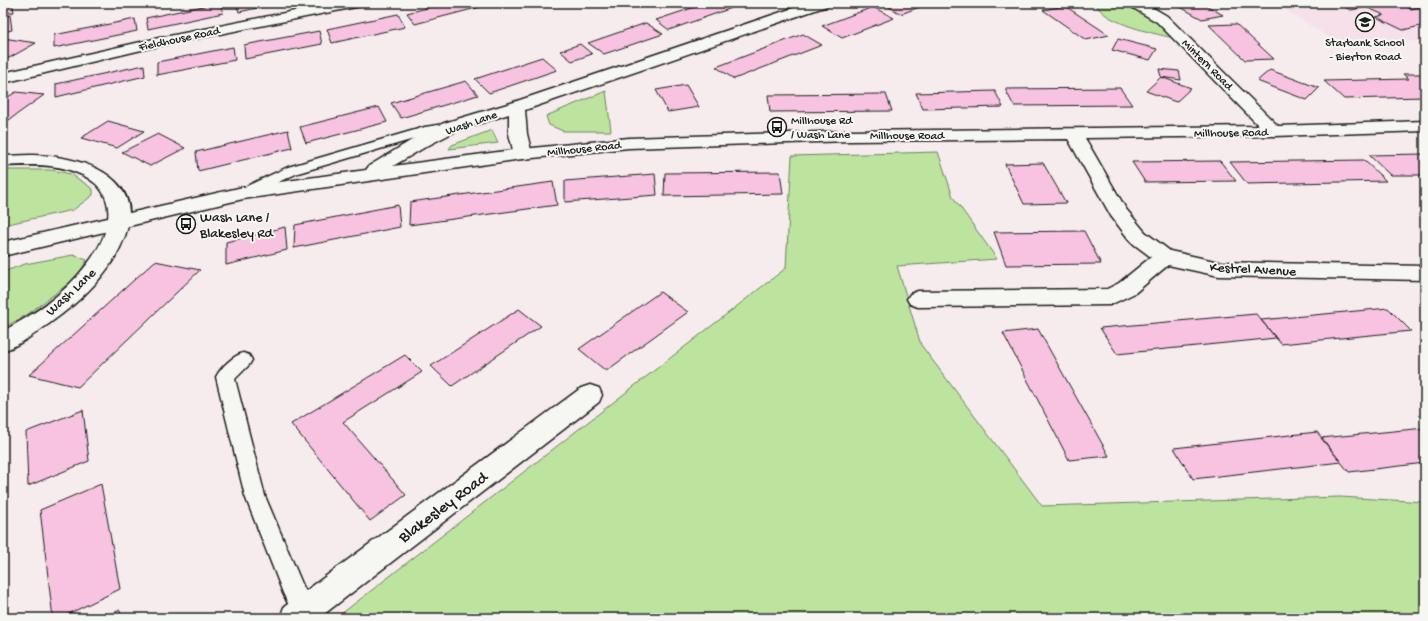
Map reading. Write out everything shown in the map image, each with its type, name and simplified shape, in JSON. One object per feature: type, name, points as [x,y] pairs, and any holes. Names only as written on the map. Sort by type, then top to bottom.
[{"type":"street","name":"Fieldhouse Road","points":[[3,78],[154,43],[356,3]]},
{"type":"street","name":"Wash Lane","points":[[3,249],[120,223],[243,193],[367,175],[421,142],[450,127],[516,107],[822,3]]},
{"type":"street","name":"Mintern Road","points":[[1135,3],[1162,18],[1274,131]]},
{"type":"street","points":[[516,107],[518,134],[523,154]]},
{"type":"street","name":"Millhouse Road","points":[[367,175],[523,154],[629,143],[850,136],[1274,131],[1425,126]]},
{"type":"street","name":"Kestrel Avenue","points":[[1074,134],[1118,212],[1138,237],[1164,257],[1219,269],[1425,273]]},
{"type":"street","name":"Wash Lane","points":[[3,161],[30,160],[58,162],[81,168],[100,177],[113,189],[120,205],[120,223],[111,247],[92,274],[63,301],[25,330],[3,342]]},
{"type":"street","points":[[918,299],[1110,297],[1127,288],[1164,257]]},
{"type":"street","name":"Blakesley Road","points":[[299,614],[590,395]]},
{"type":"lane","points":[[243,193],[293,170],[430,130],[450,127]]},
{"type":"lane","points":[[243,360],[225,377],[255,496],[294,593],[299,614]]},
{"type":"shaded area","name":"Starbank School - Bierton Road","points":[[1275,3],[1425,3],[1425,41],[1338,43]]},
{"type":"green space","points":[[1095,3],[1129,3],[1157,19],[1178,39],[1145,31],[1120,22],[1109,17],[1100,10]]},
{"type":"green space","points":[[606,91],[611,131],[563,131],[549,125],[546,116]]},
{"type":"green space","points":[[492,130],[498,143],[449,149],[452,145]]},
{"type":"green space","points":[[938,152],[953,197],[997,259],[897,266],[921,345],[1042,506],[1340,497],[1425,502],[1425,618],[336,618],[786,268],[792,156]]},
{"type":"green space","points":[[3,170],[51,170],[71,174],[93,189],[93,195],[73,210],[3,225]]},
{"type":"green space","points":[[73,255],[87,260],[77,277],[28,314],[3,328],[3,272],[25,264]]},
{"type":"building","points":[[3,3],[12,3],[14,12],[3,14]]},
{"type":"building","points":[[220,3],[223,13],[148,29],[146,18]]},
{"type":"building","points":[[236,3],[280,3],[239,12]]},
{"type":"building","points":[[447,3],[476,3],[480,7],[415,24],[407,13]]},
{"type":"building","points":[[707,3],[746,3],[669,30],[656,20]]},
{"type":"building","points":[[882,3],[930,3],[901,14]]},
{"type":"building","points":[[1173,3],[1202,3],[1223,15],[1202,19]]},
{"type":"building","points":[[1336,3],[1399,3],[1411,9],[1425,6],[1425,25],[1403,30],[1376,17],[1384,15],[1366,7],[1351,10]]},
{"type":"building","points":[[1065,6],[1109,35],[1086,40],[1043,10]]},
{"type":"building","points":[[873,7],[894,18],[842,38],[822,26]]},
{"type":"building","points":[[398,14],[405,27],[332,43],[327,29]]},
{"type":"building","points":[[10,15],[12,30],[3,32],[3,17]]},
{"type":"building","points":[[135,19],[137,31],[54,48],[54,35]]},
{"type":"building","points":[[646,23],[663,34],[604,54],[588,43]]},
{"type":"building","points":[[1236,24],[1274,59],[1245,60],[1209,25]]},
{"type":"building","points":[[319,31],[322,44],[245,59],[244,45]]},
{"type":"building","points":[[803,34],[822,45],[734,79],[716,67]]},
{"type":"building","points":[[3,38],[36,43],[9,58],[3,57]]},
{"type":"building","points":[[1118,39],[1157,49],[1150,60],[1112,50]]},
{"type":"building","points":[[580,44],[592,54],[572,61],[560,51]]},
{"type":"building","points":[[233,47],[235,60],[157,75],[157,62]]},
{"type":"building","points":[[542,57],[557,70],[489,93],[475,79]]},
{"type":"building","points":[[144,65],[145,76],[56,97],[56,84]]},
{"type":"building","points":[[1159,69],[1179,71],[1181,80],[1161,77]]},
{"type":"building","points":[[1270,70],[1319,88],[1307,100],[1257,81]]},
{"type":"building","points":[[1403,74],[1425,74],[1425,97],[1344,99],[1324,81],[1409,79]]},
{"type":"building","points":[[1161,77],[1191,88],[1176,102],[1146,91]]},
{"type":"building","points":[[466,81],[478,95],[401,118],[391,103]]},
{"type":"building","points":[[686,85],[699,107],[668,112],[656,90]]},
{"type":"building","points":[[1120,88],[1132,105],[1014,106],[1005,89]]},
{"type":"building","points":[[995,91],[1003,107],[923,109],[916,93]]},
{"type":"building","points":[[16,92],[44,95],[9,120],[3,119],[3,100]]},
{"type":"building","points":[[886,94],[892,111],[770,112],[768,95]]},
{"type":"building","points":[[379,107],[387,122],[306,143],[300,127]]},
{"type":"building","points":[[108,121],[144,131],[117,148],[81,138]]},
{"type":"building","points":[[288,130],[292,148],[198,171],[196,152]]},
{"type":"building","points":[[158,134],[185,148],[150,166],[122,152]]},
{"type":"building","points":[[1425,154],[1425,175],[1390,175],[1369,155]]},
{"type":"building","points":[[1364,160],[1386,181],[1247,184],[1230,162]]},
{"type":"building","points":[[1220,161],[1236,181],[1145,182],[1132,162]]},
{"type":"building","points":[[1043,163],[1066,203],[1024,204],[1005,164]]},
{"type":"building","points":[[780,172],[783,194],[664,196],[665,173]]},
{"type":"building","points":[[655,174],[657,195],[565,202],[565,181]]},
{"type":"building","points":[[553,182],[557,205],[409,225],[410,202]]},
{"type":"building","points":[[398,205],[400,227],[294,248],[295,225]]},
{"type":"building","points":[[285,227],[287,250],[226,265],[226,242]]},
{"type":"building","points":[[1084,231],[1101,264],[1006,265],[994,232]]},
{"type":"building","points":[[155,261],[200,270],[78,387],[29,375]]},
{"type":"building","points":[[660,292],[688,312],[606,371],[579,349]]},
{"type":"building","points":[[1388,308],[1411,331],[1281,344],[1261,320]]},
{"type":"building","points":[[519,309],[541,326],[452,386],[431,366]]},
{"type":"building","points":[[1256,314],[1276,338],[1117,354],[1100,328]]},
{"type":"building","points":[[1038,329],[1109,456],[1069,460],[1003,333]]},
{"type":"building","points":[[405,355],[422,372],[343,422],[406,495],[370,521],[291,424]]},
{"type":"building","points":[[83,410],[89,461],[28,486],[26,432]]},
{"type":"building","points":[[1425,428],[1425,463],[1349,472],[1321,438]]},
{"type":"building","points":[[1317,432],[1341,462],[1193,479],[1174,448]]},
{"type":"building","points":[[101,484],[120,589],[60,618],[53,618],[40,510]]},
{"type":"building","points":[[120,610],[121,618],[103,618]]},
{"type":"place","name":"Starbank School - Bierton Road","points":[[1365,22]]},
{"type":"place","name":"Millhouse Rd / Wash Lane","points":[[777,127]]},
{"type":"place","name":"Wash Lane / Blakesley Rd","points":[[186,224]]}]
